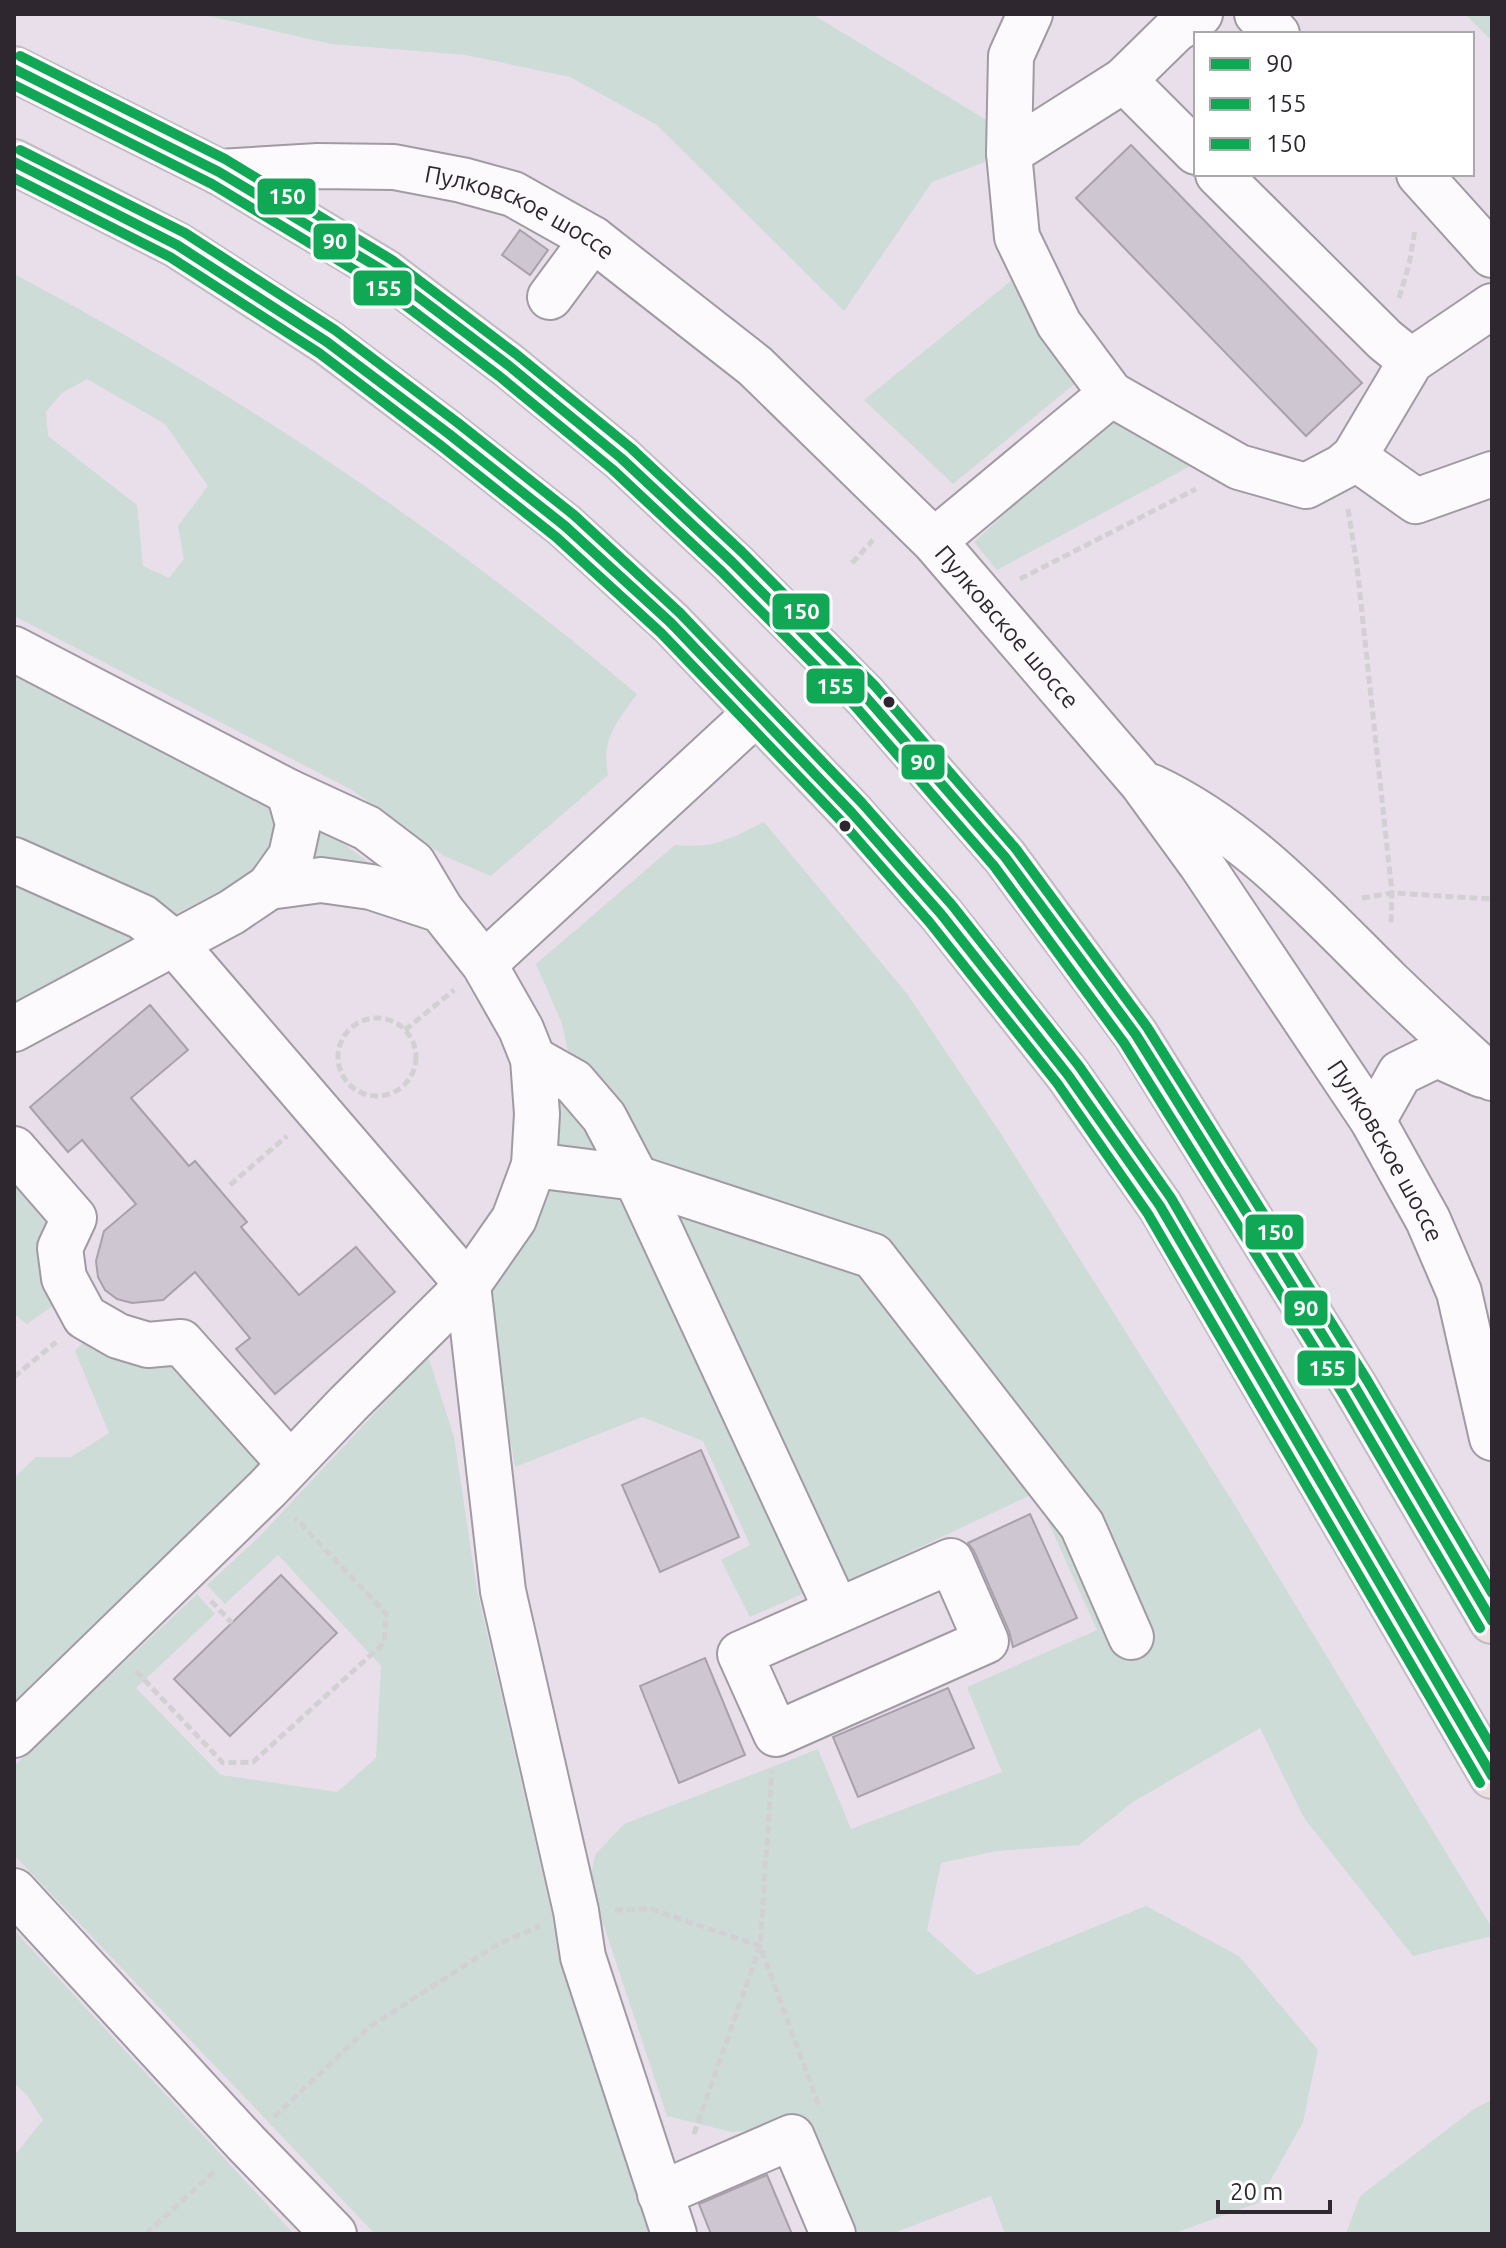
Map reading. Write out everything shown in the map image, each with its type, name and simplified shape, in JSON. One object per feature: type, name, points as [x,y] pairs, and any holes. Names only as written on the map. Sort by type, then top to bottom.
[{"type":"highway","points":[[14,69],[219,172],[384,271],[508,365],[621,458],[732,562],[865,696],[1005,857],[1136,1035],[1355,1387],[1492,1621]]},
{"type":"highway","points":[[14,162],[177,245],[327,342],[565,526],[671,623],[852,813],[941,914],[1068,1075],[1160,1206],[1492,1776]]},
{"type":"street","points":[[1030,14],[1011,56],[1009,153],[1017,237],[1059,324],[1111,394],[1239,467],[1306,486],[1348,462],[1398,351],[1492,306]]},
{"type":"street","points":[[1009,153],[1124,80],[1175,30],[1200,14]]},
{"type":"street","points":[[1257,14],[1275,32]]},
{"type":"street","points":[[1124,80],[1194,150]]},
{"type":"street","name":"Пулковское шоссе","points":[[219,172],[318,166],[394,167],[513,194],[593,239],[755,366],[934,541],[1142,783],[1201,864],[1373,1121],[1428,1220],[1459,1292],[1492,1438]]},
{"type":"street","points":[[1220,176],[1398,351]]},
{"type":"street","points":[[1421,176],[1492,255]]},
{"type":"street","points":[[550,297],[593,239]]},
{"type":"street","points":[[934,541],[1111,394]]},
{"type":"street","points":[[1348,462],[1416,501],[1492,474]]},
{"type":"street","points":[[14,649],[289,792],[367,828],[413,863],[441,910],[484,964],[521,1029],[533,1059],[537,1114],[534,1165],[514,1219],[468,1285],[14,1735]]},
{"type":"street","points":[[484,964],[756,713]]},
{"type":"street","points":[[1142,783],[1189,805],[1243,844],[1313,905],[1389,982],[1492,1078]]},
{"type":"street","points":[[14,1029],[232,912],[269,887],[291,856],[298,824],[289,792]]},
{"type":"street","points":[[14,860],[142,917],[174,943],[468,1285],[503,1591],[576,1911],[583,1957],[670,2205],[792,2137],[833,2234]]},
{"type":"street","points":[[269,887],[321,880],[371,887],[441,910]]},
{"type":"street","points":[[1373,1121],[1400,1073],[1437,1055],[1492,1078]]},
{"type":"street","points":[[533,1059],[574,1082],[604,1117],[636,1178],[837,1611]]},
{"type":"street","points":[[14,1149],[74,1218],[60,1248],[64,1278],[85,1317],[118,1336],[148,1345],[181,1342],[278,1476]]},
{"type":"street","points":[[534,1165],[636,1178],[873,1256],[1082,1525],[1131,1637]]},
{"type":"street","points":[[951,1561],[986,1641],[776,1734],[740,1654],[951,1561]]},
{"type":"street","points":[[14,1891],[334,2234]]},
{"type":"path","points":[[1398,351],[1415,226]]},
{"type":"path","points":[[1348,462],[1392,893],[1389,982]]},
{"type":"path","points":[[1019,579],[1239,467]]},
{"type":"path","points":[[852,563],[871,542]]},
{"type":"path","points":[[1313,905],[1392,893],[1492,899]]},
{"type":"path","points":[[405,1030],[484,964]]},
{"type":"path","points":[[378,1018],[392,1021],[405,1030],[414,1043],[416,1059],[413,1074],[404,1086],[391,1095],[375,1097],[360,1094],[348,1085],[339,1071],[337,1056],[340,1041],[349,1028],[362,1020],[378,1018]]},
{"type":"path","points":[[14,1377],[85,1317]]},
{"type":"path","points":[[110,1643],[223,1763],[253,1762],[384,1643],[386,1613],[278,1476]]},
{"type":"path","points":[[670,2205],[760,1946],[776,1734]]},
{"type":"path","points":[[146,2234],[246,2143]]},
{"type":"shaded area","points":[[200,14],[812,14],[988,121],[985,162],[932,182],[844,311],[657,125],[570,77],[466,55],[331,44]]},
{"type":"shaded area","points":[[1465,14],[1492,14],[1492,41]]},
{"type":"shaded area","points":[[14,274],[178,366],[337,467],[490,576],[637,694],[612,731],[607,750],[608,775],[491,876],[444,856],[352,790],[14,616]],"holes":[[[87,379],[165,424],[208,486],[178,526],[184,559],[169,578],[143,566],[137,505],[48,436],[46,412],[62,393]]]},
{"type":"shaded area","points":[[1017,276],[1078,381],[953,484],[864,400]]},
{"type":"shaded area","points":[[1109,418],[1194,464],[997,570],[974,542]]},
{"type":"shaded area","points":[[14,667],[319,825],[384,874],[276,862],[14,1004]]},
{"type":"shaded area","points":[[764,822],[908,995],[1003,1137],[1231,1499],[1492,1928],[1492,1936],[1413,1956],[1304,1818],[1260,1728],[1133,1802],[1079,1845],[996,1851],[941,1863],[927,1930],[977,1975],[1146,1906],[1239,1956],[1318,2050],[1303,2122],[1258,2203],[1172,2234],[1005,2234],[991,2196],[891,2234],[859,2234],[804,2125],[732,2132],[667,2116],[590,1884],[595,1855],[624,1824],[818,1749],[851,1829],[1002,1772],[967,1687],[1097,1630],[1035,1493],[844,1583],[571,1064],[561,1021],[536,964],[675,845],[712,844]]},
{"type":"shaded area","points":[[555,1090],[597,1127],[811,1590],[750,1617],[721,1560],[750,1545],[703,1441],[642,1417],[515,1467],[485,1295]]},
{"type":"shaded area","points":[[14,1174],[57,1219],[57,1303],[27,1324],[14,1314]]},
{"type":"shaded area","points":[[91,1335],[179,1361],[270,1460],[14,1702],[15,1477],[36,1457],[71,1457],[109,1433],[75,1351]]},
{"type":"shaded area","points":[[428,1356],[454,1437],[477,1590],[563,1962],[660,2234],[375,2234],[14,1855],[14,1766],[197,1594],[215,1614],[136,1688],[221,1775],[337,1792],[376,1758],[381,1666],[278,1555],[225,1604],[207,1585],[259,1537]]},
{"type":"shaded area","points":[[14,1930],[294,2234],[14,2234],[14,2156],[43,2120],[27,2095],[14,2083]]},
{"type":"shaded area","points":[[1492,2100],[1492,2234],[1346,2234],[1360,2196],[1474,2109]]},
{"type":"building","points":[[1131,145],[1362,383],[1306,436],[1076,198]]},
{"type":"building","points":[[520,230],[548,250],[530,275],[502,255]]},
{"type":"building","points":[[150,1005],[188,1050],[131,1098],[189,1166],[195,1161],[247,1222],[241,1227],[299,1295],[356,1247],[395,1292],[275,1394],[236,1349],[250,1338],[195,1272],[163,1300],[132,1303],[117,1299],[105,1290],[98,1277],[96,1261],[104,1231],[136,1204],[82,1140],[68,1152],[30,1107]]},
{"type":"building","points":[[701,1450],[739,1537],[660,1572],[622,1485]]},
{"type":"building","points":[[1030,1514],[1077,1618],[1013,1647],[1009,1631],[968,1543]]},
{"type":"building","points":[[281,1575],[337,1633],[230,1736],[174,1679]]},
{"type":"building","points":[[705,1658],[745,1755],[679,1783],[640,1686]]},
{"type":"building","points":[[948,1688],[974,1748],[858,1797],[833,1737]]},
{"type":"building","points":[[767,2175],[792,2234],[711,2234],[699,2204]]},
{"type":"transit line","name":"150","points":[[20,56],[225,159],[392,260],[516,354],[631,448],[742,552],[875,686],[1016,849],[1147,1027],[1367,1380],[1492,1593]]},
{"type":"transit line","name":"90","points":[[14,69],[219,172],[384,271],[508,365],[621,458],[732,562],[865,696],[1005,857],[1136,1035],[1355,1387],[1492,1621]]},
{"type":"transit line","name":"155","points":[[14,85],[212,184],[376,283],[499,376],[612,469],[722,572],[855,706],[994,866],[1124,1043],[1343,1394],[1480,1628]]},
{"type":"transit line","name":"150","points":[[20,150],[185,233],[335,330],[458,423],[574,515],[680,613],[862,803],[952,905],[1079,1066],[1171,1198],[1492,1748]]},
{"type":"transit line","name":"90","points":[[14,162],[177,245],[327,342],[449,434],[565,526],[671,623],[852,813],[941,914],[1068,1075],[1160,1206],[1492,1776]]},
{"type":"transit line","name":"155","points":[[14,178],[170,257],[319,353],[440,445],[556,537],[661,633],[842,822],[930,923],[1057,1083],[1148,1214],[1480,1783]]}]
